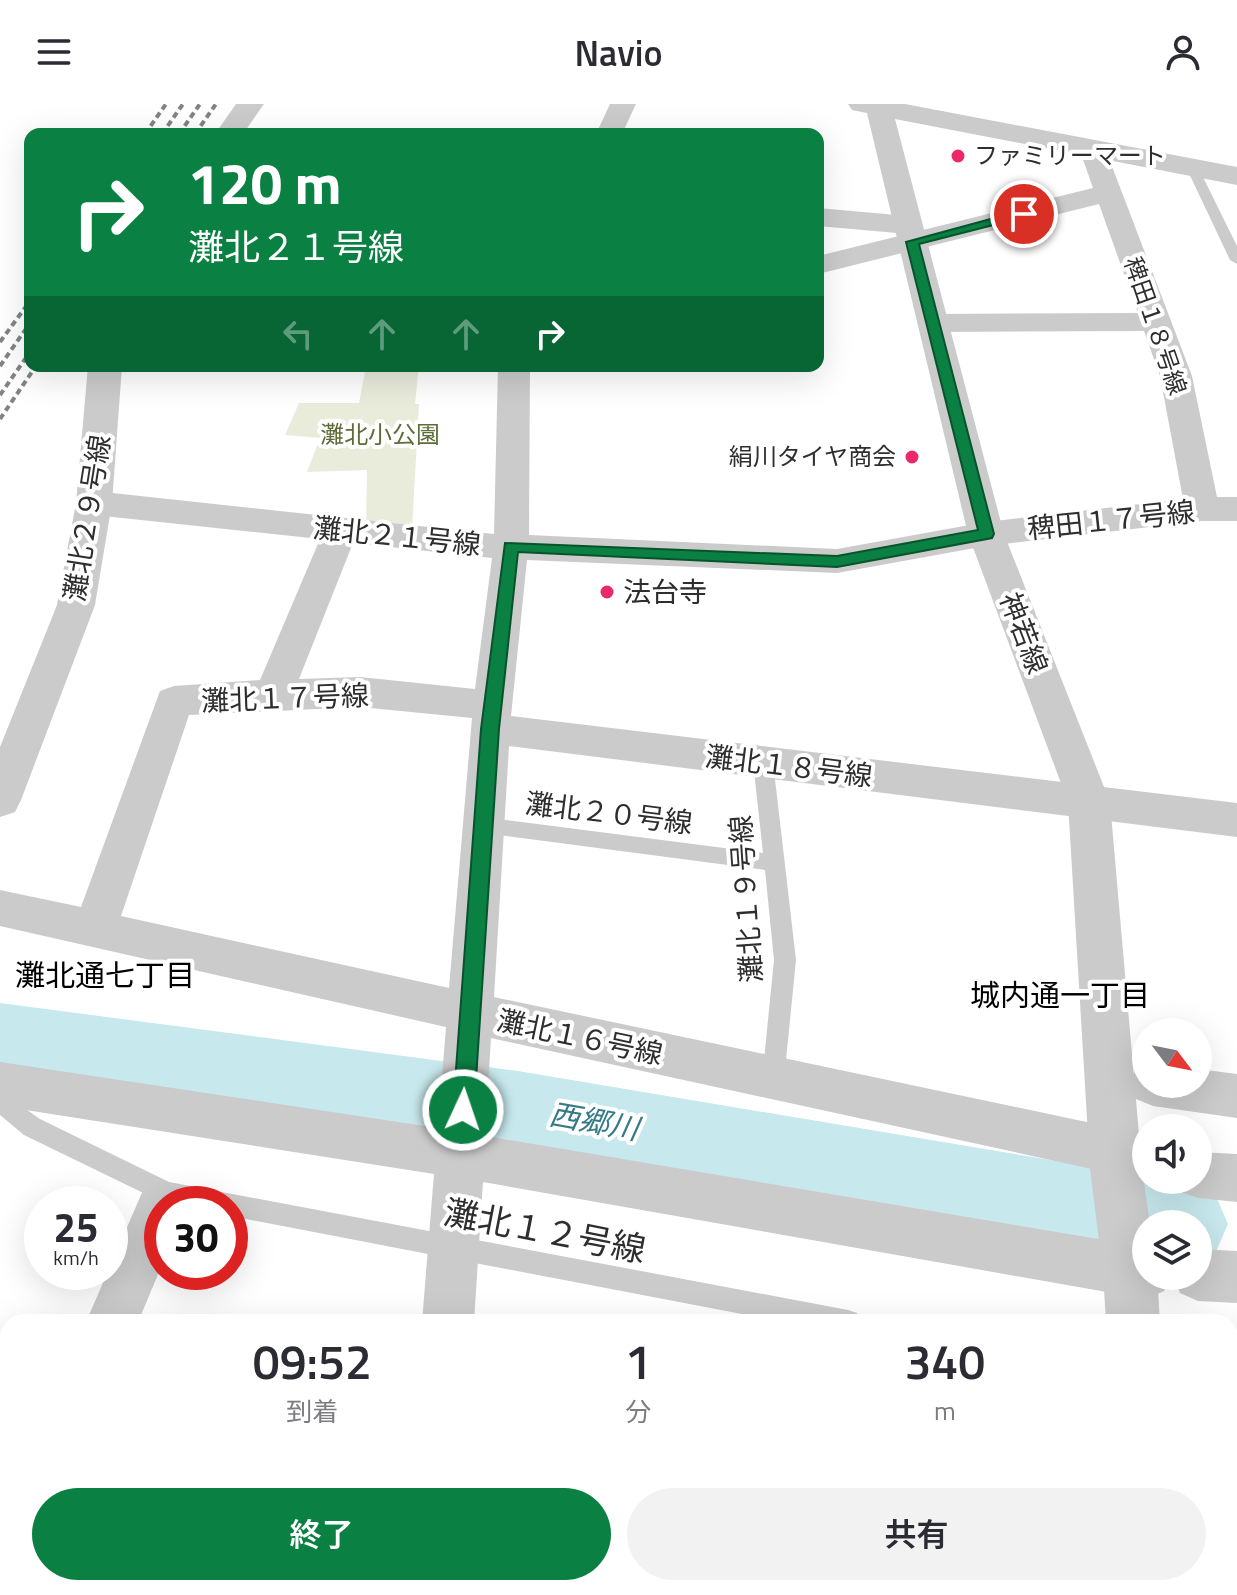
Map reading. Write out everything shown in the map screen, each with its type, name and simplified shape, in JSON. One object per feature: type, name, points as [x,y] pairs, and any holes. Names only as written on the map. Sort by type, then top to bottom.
[{"type":"street","points":[[233,128],[250,104]]},
{"type":"street","points":[[612,128],[623,104]]},
{"type":"street","points":[[876,105],[1237,176]]},
{"type":"street","name":"神若線","points":[[876,105],[986,534],[1089,802],[1132,1058]]},
{"type":"street","name":"稗田１８号線","points":[[1092,148],[1176,376],[1202,509]]},
{"type":"street","points":[[824,263],[910,233],[1108,193]]},
{"type":"street","points":[[824,218],[910,233]]},
{"type":"street","points":[[933,323],[1156,322]]},
{"type":"street","name":"灘北２９号線","points":[[0,800],[76,605],[94,503],[105,372]]},
{"type":"street","points":[[449,1314],[491,718],[511,547],[514,372]]},
{"type":"street","name":"灘北２１号線","points":[[94,503],[511,547],[837,561],[986,534]]},
{"type":"street","name":"稗田１７号線","points":[[986,534],[1202,509],[1237,509]]},
{"type":"street","points":[[274,694],[341,530]]},
{"type":"street","name":"灘北１７号線","points":[[95,929],[174,701],[360,692],[491,718]]},
{"type":"street","name":"灘北１８号線","points":[[491,718],[763,762],[1237,820]]},
{"type":"street","name":"灘北１６号線","points":[[0,908],[773,1080],[1126,1164]]},
{"type":"street","points":[[0,1084],[461,1155],[1132,1288]]},
{"type":"street","points":[[1212,1093],[1237,1096]]},
{"type":"street","name":"神若線","points":[[1132,1239],[1126,1164],[1134,1098]]},
{"type":"street","points":[[1212,1176],[1237,1178]]},
{"type":"street","points":[[115,1314],[144,1248]]},
{"type":"street","points":[[1212,1276],[1237,1277]]},
{"type":"lane","points":[[1192,167],[1237,260]]},
{"type":"lane","name":"灘北１９号線","points":[[763,762],[785,960],[773,1080]]},
{"type":"lane","name":"灘北２０号線","points":[[483,825],[775,863]]},
{"type":"lane","name":"灘北１２号線","points":[[0,1101],[32,1127],[144,1190]]},
{"type":"lane","name":"灘北１２号線","points":[[248,1208],[805,1314]]},
{"type":"green space","name":"灘北小公園","points":[[365,372],[418,372],[412,530],[366,528],[367,470],[307,472],[320,438],[285,435],[299,403],[359,403]]},
{"type":"waterway","name":"西郷川","points":[[0,1038],[518,1109],[1132,1215]]},
{"type":"railway","points":[[149,128],[166,104]]},
{"type":"railway","points":[[166,128],[183,104]]},
{"type":"railway","points":[[183,128],[200,104]]},
{"type":"railway","points":[[199,128],[216,104]]},
{"type":"railway","points":[[0,342],[24,309]]},
{"type":"railway","points":[[0,366],[24,332]]},
{"type":"railway","points":[[0,395],[24,361]]},
{"type":"railway","points":[[0,419],[32,372]]},
{"type":"place","name":"ファミリーマート","points":[[958,156]]},
{"type":"place","name":"絹川タイヤ商会","points":[[912,457]]},
{"type":"place","name":"法台寺","points":[[607,592]]},
{"type":"district","name":"灘北通七丁目","points":[[105,976]]},
{"type":"district","name":"城内通一丁目","points":[[1060,996]]},
{"type":"route","points":[[463,1110],[490,729],[511,547],[837,561],[986,534],[912,242],[1024,214]]}]
